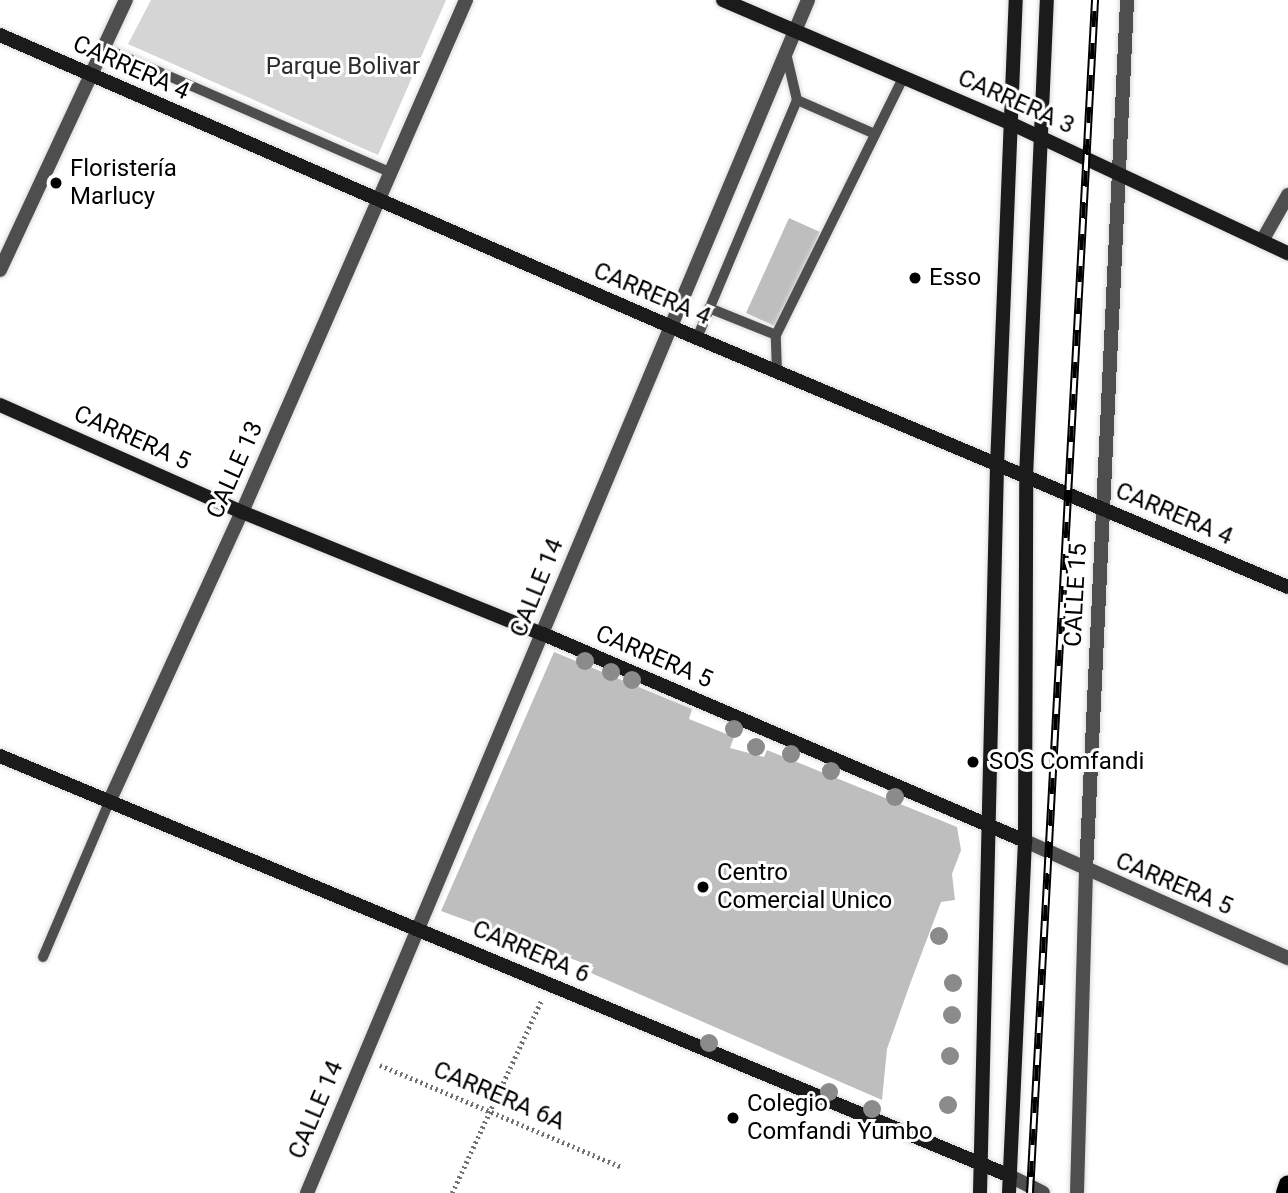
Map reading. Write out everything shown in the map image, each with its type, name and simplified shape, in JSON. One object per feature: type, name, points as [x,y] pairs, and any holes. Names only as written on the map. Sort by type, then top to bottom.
[{"type":"main road","name":"CARRERA 3","points":[[723,0],[1012,124],[1288,253]]},
{"type":"main road","points":[[980,1193],[991,825],[997,466],[1016,0]]},
{"type":"main road","name":"CALLE 15","points":[[1009,1193],[1025,841],[1026,477],[1043,139],[1047,0]]},
{"type":"main road","name":"CARRERA 4","points":[[0,35],[668,326],[1288,587]]},
{"type":"main road","name":"CARRERA 5","points":[[0,405],[242,512],[543,634],[1025,841]]},
{"type":"main road","name":"CARRERA 6","points":[[0,756],[1010,1176]]},
{"type":"main road","points":[[1285,1193],[1288,1184]]},
{"type":"street","points":[[0,270],[126,0]]},
{"type":"street","name":"CALLE 13","points":[[109,802],[242,512],[387,172],[466,0]]},
{"type":"street","name":"CALLE 14","points":[[307,1193],[416,929],[543,634],[668,326],[808,0]]},
{"type":"street","name":"CALLE 15","points":[[1077,1193],[1086,871],[1127,0]]},
{"type":"street","points":[[1262,241],[1288,195]]},
{"type":"street","name":"CARRERA 5","points":[[1025,841],[1086,871],[1288,958]]},
{"type":"street","name":"CARRERA 6","points":[[1010,1176],[1043,1193]]},
{"type":"lane","points":[[102,47],[387,172]]},
{"type":"lane","points":[[696,338],[797,100],[786,51]]},
{"type":"lane","points":[[777,372],[776,335],[903,78]]},
{"type":"lane","points":[[797,100],[875,134]]},
{"type":"lane","points":[[709,308],[776,335]]},
{"type":"lane","name":"CALLE 13","points":[[43,957],[109,802]]},
{"type":"path","points":[[452,1193],[548,984]]},
{"type":"path","name":"CARRERA 6A","points":[[363,1058],[622,1167]]},
{"type":"green space","name":"Parque Bolivar","points":[[151,0],[446,0],[378,155],[128,44]]},
{"type":"building","points":[[789,218],[820,232],[777,327],[746,313]]},
{"type":"building","name":"Centro Comercial Unico","points":[[554,652],[692,709],[689,719],[734,737],[730,748],[764,757],[767,750],[957,827],[961,850],[952,874],[955,900],[941,902],[910,984],[887,1049],[882,1100],[591,973],[594,967],[441,911]]},
{"type":"railway","points":[[1030,1193],[1095,0]]},
{"type":"place","name":"Floristería Marlucy","points":[[56,183]]},
{"type":"place","name":"Esso","points":[[915,278]]},
{"type":"place","name":"SOS Comfandi","points":[[973,762]]},
{"type":"place","name":"Centro Comercial Unico","points":[[703,887]]},
{"type":"place","name":"Colegio Comfandi Yumbo","points":[[733,1118]]}]
